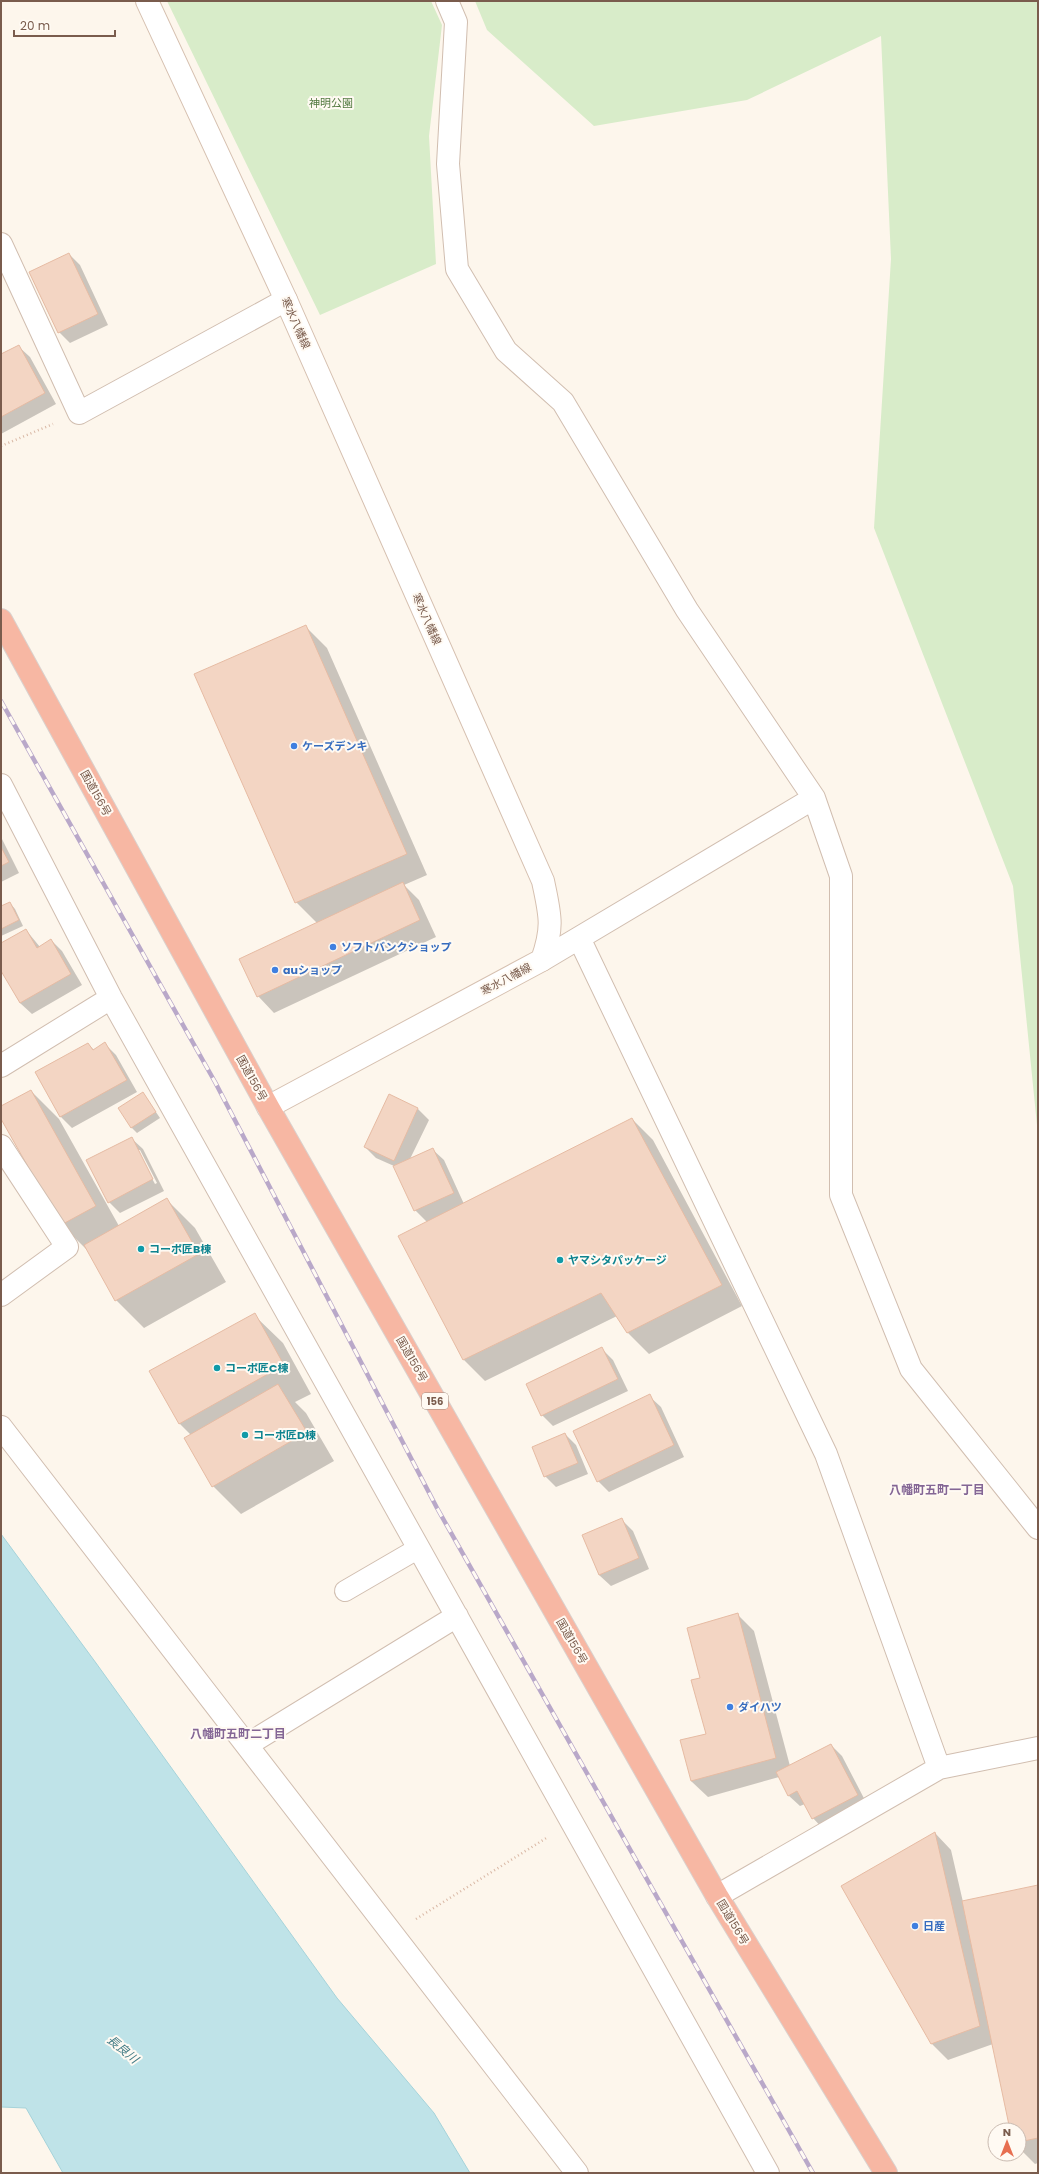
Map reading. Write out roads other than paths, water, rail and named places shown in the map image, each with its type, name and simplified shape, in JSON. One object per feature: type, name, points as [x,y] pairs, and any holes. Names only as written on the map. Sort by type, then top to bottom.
[{"type":"highway","name":"国道156号","points":[[1,620],[268,1107],[717,1896],[886,2173]]},
{"type":"street","name":"寒水八幡線","points":[[147,1],[286,300],[543,881],[550,924],[550,938],[542,960],[268,1107]]},
{"type":"street","points":[[447,1],[456,22],[448,164],[457,269],[506,351],[562,402],[687,610],[814,798],[841,876],[841,1195],[912,1369],[1034,1517]]},
{"type":"street","points":[[1,244],[79,412],[286,300]]},
{"type":"street","points":[[1,785],[111,998],[768,2173]]},
{"type":"street","points":[[542,960],[814,798]]},
{"type":"street","points":[[579,938],[826,1454],[939,1768]]},
{"type":"street","points":[[1,1066],[111,998]]},
{"type":"street","points":[[1,1146],[67,1247],[1,1295]]},
{"type":"street","points":[[1,1427],[577,2173]]},
{"type":"street","points":[[247,1745],[457,1616]]},
{"type":"street","points":[[717,1896],[939,1768],[1038,1748]]},
{"type":"lane","points":[[345,1590],[419,1548]]},
{"type":"water","name":"長良川","points":[[1,1534],[96,1663],[337,1998],[434,2113],[470,2173],[63,2173],[26,2108],[1,2107]]},
{"type":"railway","points":[[1,701],[215,1082],[437,1508],[813,2173]]},
{"type":"place","name":"ケーズデンキ","points":[[294,746]]},
{"type":"place","name":"ソフトバンクショップ","points":[[333,947]]},
{"type":"place","name":"auショップ","points":[[275,970]]},
{"type":"place","name":"コーポ匠B棟","points":[[141,1249]]},
{"type":"place","name":"ヤマシタパッケージ","points":[[560,1260]]},
{"type":"place","name":"コーポ匠C棟","points":[[217,1368]]},
{"type":"place","name":"コーポ匠D棟","points":[[245,1435]]},
{"type":"place","name":"ダイハツ","points":[[730,1707]]},
{"type":"place","name":"日産","points":[[915,1926]]},
{"type":"district","name":"八幡町五町一丁目","points":[[937,1489]]},
{"type":"district","name":"八幡町五町二丁目","points":[[238,1733]]},
{"type":"park label","name":"神明公園","points":[[331,103]]}]
